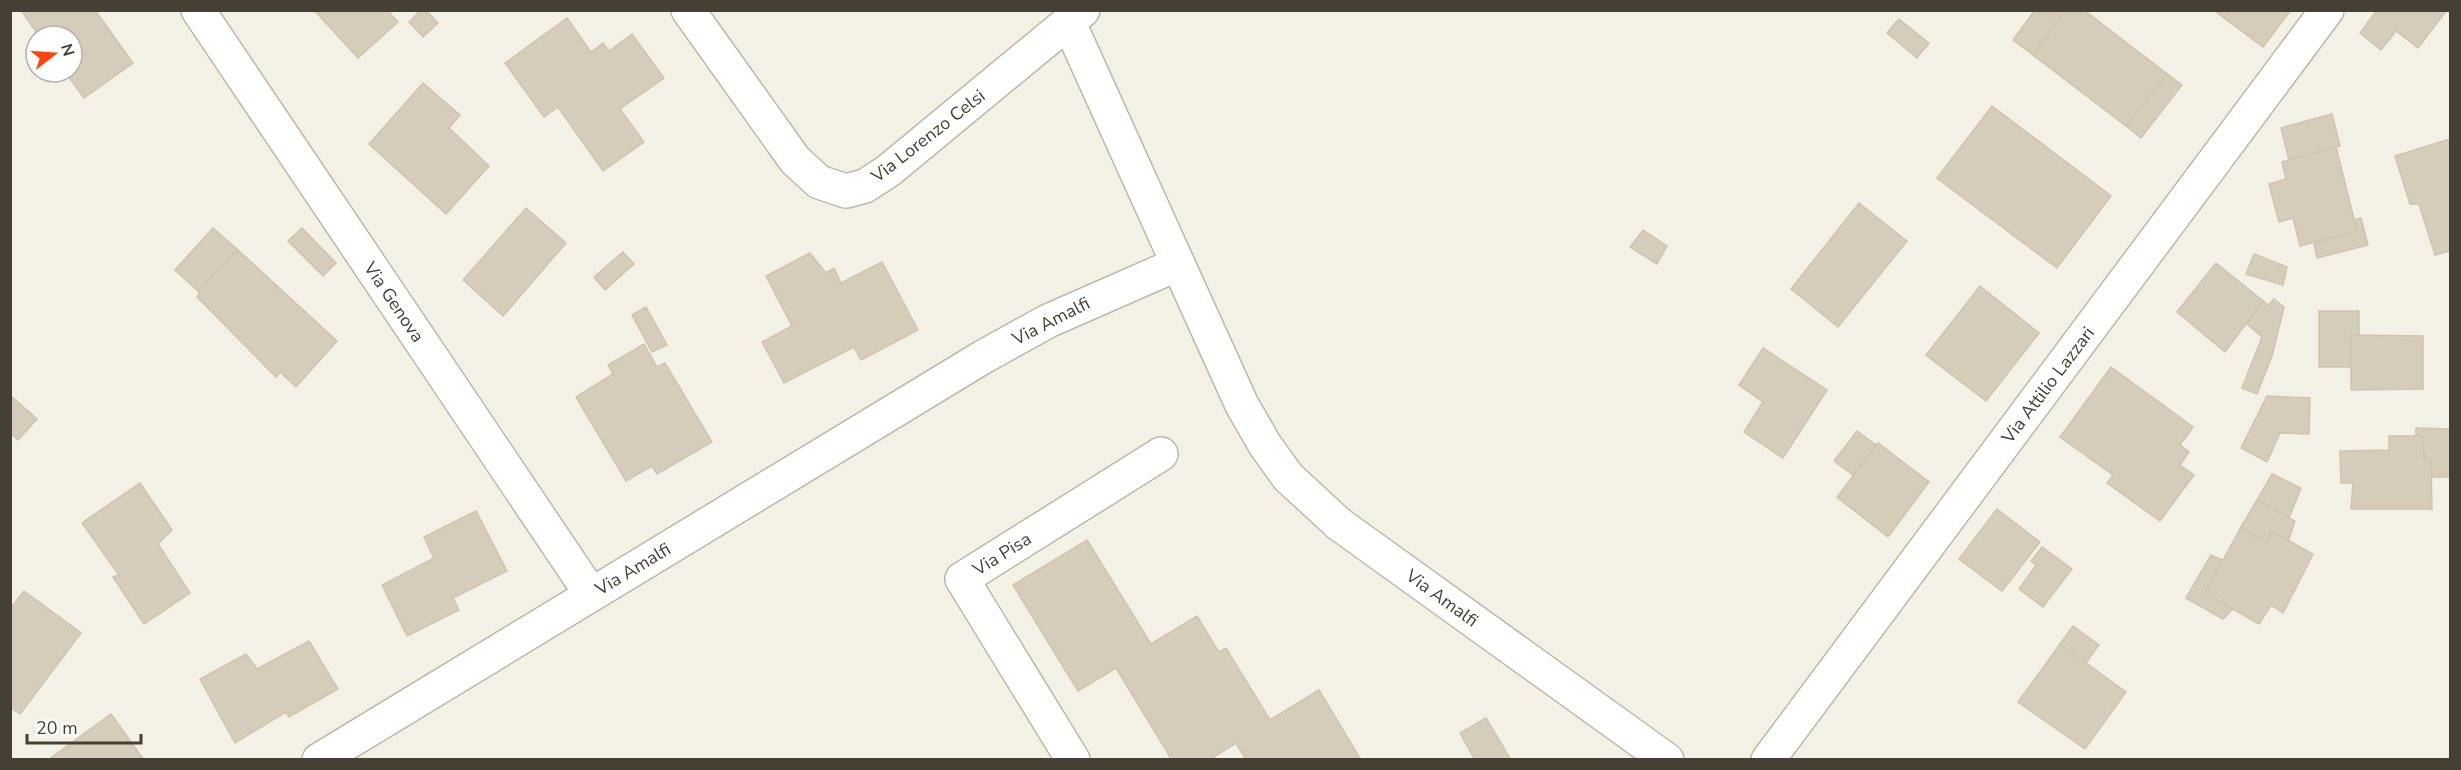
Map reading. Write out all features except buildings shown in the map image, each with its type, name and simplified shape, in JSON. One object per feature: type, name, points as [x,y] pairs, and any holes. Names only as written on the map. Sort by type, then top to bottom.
[{"type":"street","name":"Via Genova","points":[[198,10],[591,594]]},
{"type":"street","name":"Via Lorenzo Celsi","points":[[688,10],[795,160],[819,182],[846,191],[866,186],[888,171],[1076,16]]},
{"type":"street","name":"Via Attilio Lazzari","points":[[1768,759],[2327,10]]},
{"type":"street","points":[[1076,16],[1178,264]]},
{"type":"street","name":"Via Amalfi","points":[[319,759],[983,357],[1047,321],[1178,264],[1242,405],[1265,445],[1296,485],[1339,524],[1666,759]]},
{"type":"street","name":"Via Pisa","points":[[1073,759],[962,579],[1161,454]]}]
